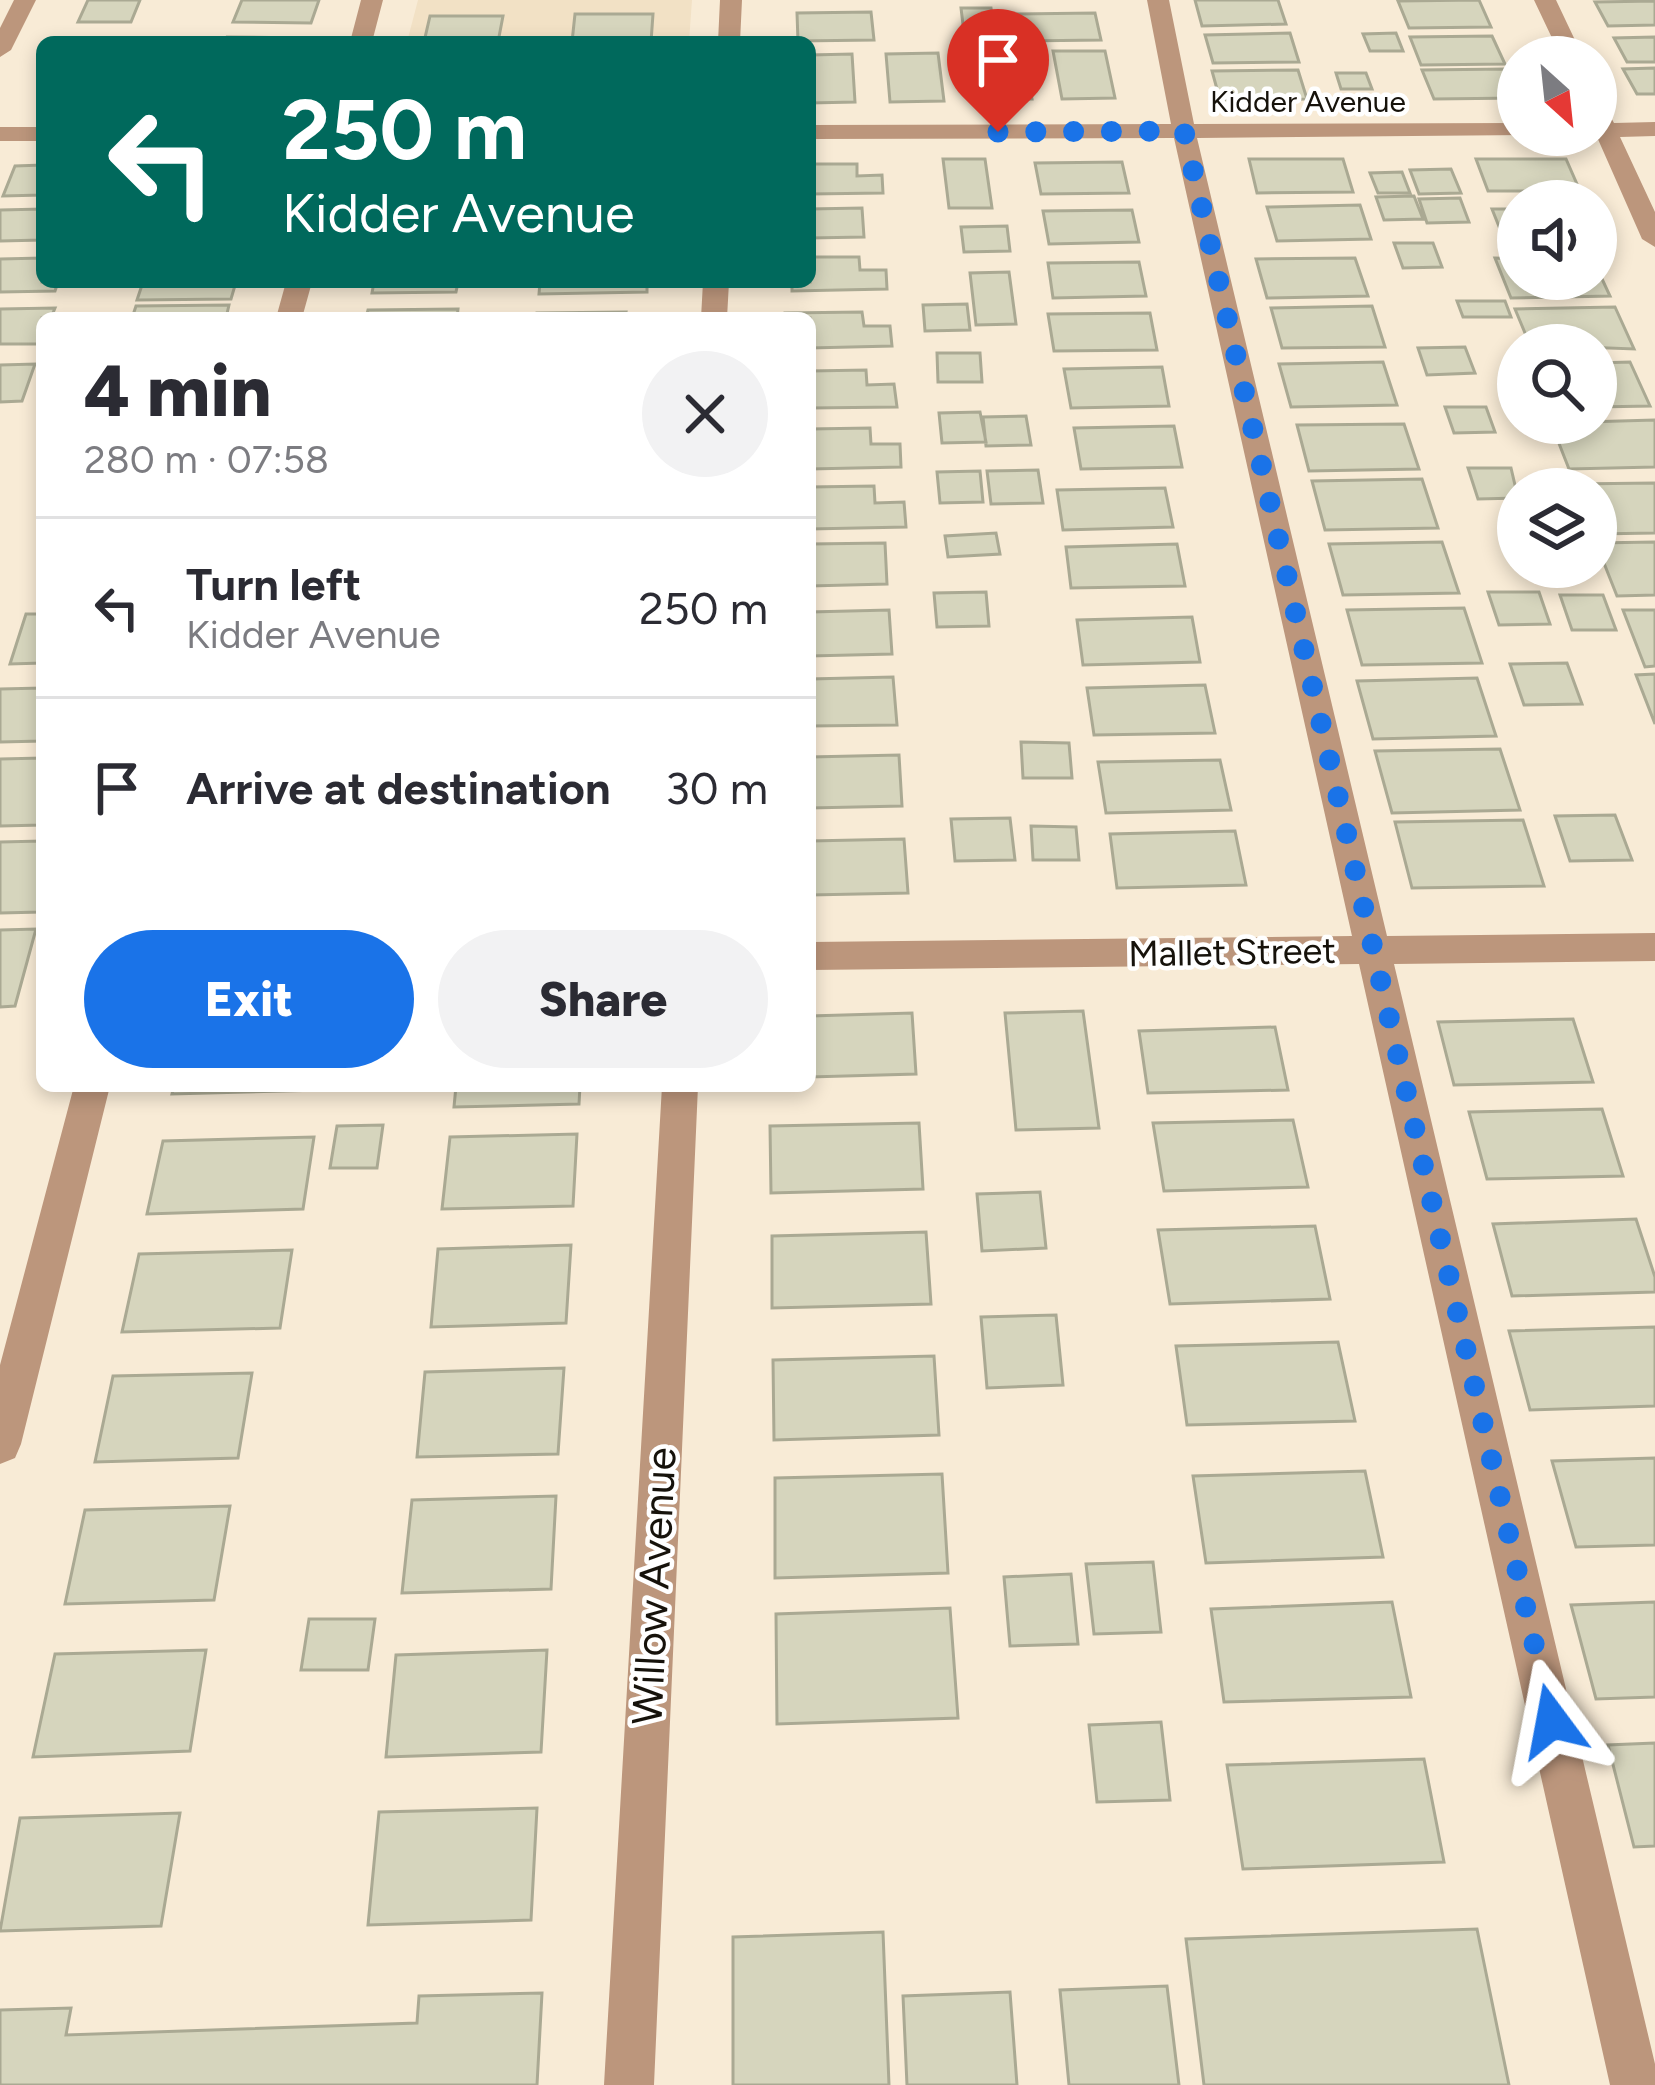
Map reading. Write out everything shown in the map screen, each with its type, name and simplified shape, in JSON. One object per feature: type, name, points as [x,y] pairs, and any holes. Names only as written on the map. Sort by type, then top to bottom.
[{"type":"street","points":[[0,50],[25,0]]},
{"type":"street","points":[[363,36],[372,0]]},
{"type":"street","points":[[729,36],[731,0]]},
{"type":"street","points":[[1158,0],[1184,131],[1635,2085]]},
{"type":"street","points":[[1545,0],[1561,36]]},
{"type":"street","points":[[1617,125],[1655,129]]},
{"type":"street","name":"Kidder Avenue","points":[[816,132],[1497,130]]},
{"type":"street","points":[[0,134],[36,134]]},
{"type":"street","points":[[1615,156],[1655,238]]},
{"type":"street","name":"Mallet Street","points":[[816,956],[1655,947]]},
{"type":"street","points":[[0,1444],[90,1092]]},
{"type":"street","name":"Willow Avenue","points":[[629,2085],[680,1092]]},
{"type":"shaded area","points":[[418,0],[692,0],[689,36],[409,36]]},
{"type":"building","points":[[88,0],[140,0],[131,22],[78,22]]},
{"type":"building","points":[[242,0],[319,0],[311,23],[233,22]]},
{"type":"building","points":[[1195,0],[1278,0],[1286,24],[1202,26]]},
{"type":"building","points":[[1479,0],[1491,27],[1409,28],[1398,1]]},
{"type":"building","points":[[1655,1],[1655,25],[1608,26],[1595,2]]},
{"type":"building","points":[[961,8],[991,8],[994,32],[964,33]]},
{"type":"building","points":[[871,12],[874,40],[816,41],[816,36],[798,36],[797,13]]},
{"type":"building","points":[[1095,13],[1101,40],[1022,41],[1017,14]]},
{"type":"building","points":[[575,14],[653,14],[651,36],[573,36]]},
{"type":"building","points":[[430,16],[503,16],[499,36],[425,36]]},
{"type":"building","points":[[1290,33],[1299,62],[1213,63],[1205,35]]},
{"type":"building","points":[[1396,33],[1403,51],[1370,51],[1363,34]]},
{"type":"building","points":[[1492,36],[1497,64],[1421,65],[1410,37]]},
{"type":"building","points":[[1655,37],[1655,62],[1627,62],[1617,38]]},
{"type":"building","points":[[1053,51],[1105,51],[1115,98],[1062,99]]},
{"type":"building","points":[[972,52],[1024,52],[1032,99],[978,100]]},
{"type":"building","points":[[938,53],[944,101],[890,102],[886,54]]},
{"type":"building","points":[[852,54],[855,102],[816,103],[816,55]]},
{"type":"building","points":[[1655,68],[1655,94],[1637,94],[1623,69]]},
{"type":"building","points":[[1497,69],[1497,98],[1434,99],[1422,70]]},
{"type":"building","points":[[1298,70],[1307,99],[1220,100],[1212,71]]},
{"type":"building","points":[[1336,73],[1366,73],[1372,89],[1341,89]]},
{"type":"building","points":[[943,159],[985,159],[992,208],[949,208]]},
{"type":"building","points":[[1249,159],[1343,159],[1353,192],[1257,193]]},
{"type":"building","points":[[1476,159],[1566,159],[1575,180],[1497,180],[1497,191],[1488,191]]},
{"type":"building","points":[[1122,162],[1129,193],[1041,194],[1035,163]]},
{"type":"building","points":[[816,164],[857,164],[857,176],[882,175],[883,193],[816,194]]},
{"type":"building","points":[[36,165],[36,195],[3,196],[15,166]]},
{"type":"building","points":[[1451,169],[1461,193],[1419,194],[1410,170]]},
{"type":"building","points":[[1402,172],[1410,193],[1378,193],[1370,173]]},
{"type":"building","points":[[1414,196],[1423,219],[1384,220],[1376,197]]},
{"type":"building","points":[[1460,198],[1469,222],[1427,223],[1419,199]]},
{"type":"building","points":[[1360,205],[1371,239],[1277,241],[1267,207]]},
{"type":"building","points":[[862,208],[864,237],[816,238],[816,209]]},
{"type":"building","points":[[36,209],[36,240],[0,241],[0,210]]},
{"type":"building","points":[[1132,210],[1139,242],[1049,244],[1043,211]]},
{"type":"building","points":[[1007,226],[1010,251],[964,252],[961,227]]},
{"type":"building","points":[[1394,243],[1433,243],[1442,267],[1403,268]]},
{"type":"building","points":[[816,257],[859,257],[860,270],[886,270],[887,289],[792,291],[816,288]]},
{"type":"building","points":[[36,258],[36,288],[55,291],[0,292],[0,259]]},
{"type":"building","points":[[1355,258],[1368,296],[1267,298],[1256,259]]},
{"type":"building","points":[[1139,262],[1146,296],[1053,298],[1048,263]]},
{"type":"building","points":[[1009,272],[1016,324],[976,325],[970,273]]},
{"type":"building","points":[[141,288],[234,288],[231,299],[137,300]]},
{"type":"building","points":[[373,288],[457,288],[456,292],[372,293]]},
{"type":"building","points":[[540,288],[647,288],[647,292],[539,294]]},
{"type":"building","points":[[1457,301],[1505,301],[1511,317],[1463,317]]},
{"type":"building","points":[[967,304],[970,330],[925,331],[923,305]]},
{"type":"building","points":[[229,305],[227,312],[134,312],[136,306]]},
{"type":"building","points":[[1372,306],[1385,347],[1282,348],[1271,308]]},
{"type":"building","points":[[1615,307],[1634,349],[1617,348],[1617,324],[1521,324],[1515,309]]},
{"type":"building","points":[[55,308],[36,312],[36,344],[0,344],[0,309]]},
{"type":"building","points":[[458,309],[458,312],[368,310]]},
{"type":"building","points":[[862,312],[864,326],[890,326],[892,346],[816,348],[816,313]]},
{"type":"building","points":[[1150,313],[1157,350],[1054,351],[1048,314]]},
{"type":"building","points":[[1465,347],[1475,373],[1427,375],[1418,348]]},
{"type":"building","points":[[937,353],[980,353],[982,382],[938,382]]},
{"type":"building","points":[[1383,362],[1397,405],[1291,407],[1279,364]]},
{"type":"building","points":[[1617,362],[1630,362],[1650,406],[1617,407]]},
{"type":"building","points":[[35,364],[22,401],[0,402],[0,365]]},
{"type":"building","points":[[1162,367],[1169,406],[1071,408],[1064,369]]},
{"type":"building","points":[[866,370],[867,385],[894,384],[897,407],[816,408],[816,371]]},
{"type":"building","points":[[1445,407],[1486,407],[1495,432],[1454,433]]},
{"type":"building","points":[[980,412],[986,442],[942,443],[939,413]]},
{"type":"building","points":[[1026,416],[1031,445],[986,446],[983,417]]},
{"type":"building","points":[[1655,420],[1655,467],[1569,468],[1559,444],[1617,444],[1617,421]]},
{"type":"building","points":[[1404,424],[1419,469],[1309,471],[1297,425]]},
{"type":"building","points":[[1174,426],[1182,467],[1081,469],[1074,428]]},
{"type":"building","points":[[870,428],[871,444],[900,444],[901,467],[816,469],[816,429]]},
{"type":"building","points":[[1468,468],[1497,468],[1497,499],[1478,499]]},
{"type":"building","points":[[1038,470],[1043,503],[991,504],[987,471]]},
{"type":"building","points":[[980,471],[983,502],[940,503],[937,472]]},
{"type":"building","points":[[1422,479],[1438,528],[1325,530],[1312,481]]},
{"type":"building","points":[[1617,483],[1655,483],[1655,533],[1617,534]]},
{"type":"building","points":[[874,486],[875,503],[904,502],[906,527],[816,529],[816,487]]},
{"type":"building","points":[[1165,488],[1173,527],[1063,530],[1057,490]]},
{"type":"building","points":[[996,533],[1000,554],[948,557],[945,536]]},
{"type":"building","points":[[1442,542],[1459,593],[1343,595],[1329,544]]},
{"type":"building","points":[[1655,542],[1655,595],[1617,596],[1617,543]]},
{"type":"building","points":[[885,543],[887,584],[816,586],[816,544]]},
{"type":"building","points":[[1177,544],[1185,586],[1071,588],[1066,547]]},
{"type":"building","points":[[986,592],[989,626],[937,627],[934,593]]},
{"type":"building","points":[[1488,592],[1539,592],[1550,624],[1499,625]]},
{"type":"building","points":[[1560,595],[1603,595],[1616,630],[1572,630]]},
{"type":"building","points":[[1464,608],[1482,663],[1362,665],[1347,610]]},
{"type":"building","points":[[889,610],[892,654],[816,656],[816,612]]},
{"type":"building","points":[[1623,610],[1655,610],[1655,666],[1645,667]]},
{"type":"building","points":[[26,614],[36,614],[36,663],[10,664]]},
{"type":"building","points":[[1192,617],[1200,662],[1083,665],[1077,620]]},
{"type":"building","points":[[1567,663],[1582,704],[1524,705],[1510,664]]},
{"type":"building","points":[[1655,674],[1655,724],[1636,675]]},
{"type":"building","points":[[893,677],[897,725],[816,726],[816,679]]},
{"type":"building","points":[[1477,678],[1496,736],[1373,739],[1357,681]]},
{"type":"building","points":[[1205,685],[1215,733],[1094,735],[1087,688]]},
{"type":"building","points":[[36,688],[36,741],[0,742],[0,689]]},
{"type":"building","points":[[1021,742],[1069,743],[1072,778],[1023,778]]},
{"type":"building","points":[[1500,749],[1520,810],[1392,813],[1375,751]]},
{"type":"building","points":[[899,755],[902,806],[816,808],[816,757]]},
{"type":"building","points":[[36,758],[36,825],[0,826],[0,759]]},
{"type":"building","points":[[1220,760],[1231,810],[1106,813],[1098,762]]},
{"type":"building","points":[[1615,815],[1632,860],[1570,861],[1555,816]]},
{"type":"building","points":[[1010,818],[1015,860],[955,861],[951,819]]},
{"type":"building","points":[[1523,820],[1544,886],[1412,888],[1395,822]]},
{"type":"building","points":[[1031,826],[1076,827],[1079,860],[1033,860]]},
{"type":"building","points":[[1235,831],[1246,885],[1117,888],[1110,834]]},
{"type":"building","points":[[904,839],[908,893],[816,895],[816,841]]},
{"type":"building","points":[[36,841],[36,912],[0,913],[0,842]]},
{"type":"building","points":[[36,929],[15,1006],[0,1007],[0,930]]},
{"type":"building","points":[[1083,1011],[1099,1128],[1016,1130],[1005,1013]]},
{"type":"building","points":[[912,1013],[916,1074],[816,1077],[816,1016]]},
{"type":"building","points":[[1573,1019],[1593,1082],[1454,1085],[1438,1022]]},
{"type":"building","points":[[1275,1027],[1288,1090],[1148,1093],[1139,1031]]},
{"type":"building","points":[[455,1092],[580,1092],[579,1104],[454,1107]]},
{"type":"building","points":[[1602,1109],[1623,1176],[1487,1179],[1469,1112]]},
{"type":"building","points":[[1293,1120],[1308,1187],[1164,1191],[1153,1123]]},
{"type":"building","points":[[919,1123],[923,1189],[771,1193],[770,1126]]},
{"type":"building","points":[[383,1125],[377,1168],[330,1168],[337,1126]]},
{"type":"building","points":[[577,1134],[573,1206],[442,1209],[450,1137]]},
{"type":"building","points":[[314,1137],[303,1209],[147,1214],[163,1141]]},
{"type":"building","points":[[1040,1192],[1046,1248],[982,1251],[977,1194]]},
{"type":"building","points":[[1636,1219],[1655,1277],[1655,1292],[1512,1296],[1493,1224]]},
{"type":"building","points":[[1315,1226],[1330,1299],[1170,1304],[1158,1230]]},
{"type":"building","points":[[926,1232],[931,1304],[772,1308],[772,1236]]},
{"type":"building","points":[[571,1245],[566,1323],[431,1327],[438,1249]]},
{"type":"building","points":[[292,1250],[280,1328],[122,1332],[139,1254]]},
{"type":"building","points":[[1056,1315],[1063,1385],[987,1388],[981,1317]]},
{"type":"building","points":[[1655,1327],[1655,1406],[1530,1410],[1509,1331]]},
{"type":"building","points":[[1338,1342],[1355,1421],[1187,1425],[1176,1346]]},
{"type":"building","points":[[934,1356],[939,1435],[774,1440],[773,1360]]},
{"type":"building","points":[[564,1368],[558,1454],[417,1457],[425,1372]]},
{"type":"building","points":[[252,1373],[238,1458],[95,1462],[113,1376]]},
{"type":"building","points":[[1655,1458],[1655,1545],[1576,1547],[1552,1461]]},
{"type":"building","points":[[1365,1471],[1383,1557],[1206,1563],[1193,1476]]},
{"type":"building","points":[[942,1474],[948,1573],[775,1578],[775,1478]]},
{"type":"building","points":[[556,1496],[551,1589],[402,1593],[412,1500]]},
{"type":"building","points":[[230,1506],[214,1600],[65,1604],[85,1510]]},
{"type":"building","points":[[1153,1562],[1161,1632],[1094,1634],[1086,1564]]},
{"type":"building","points":[[1071,1574],[1078,1644],[1010,1646],[1004,1577]]},
{"type":"building","points":[[1392,1602],[1411,1697],[1224,1702],[1211,1609]]},
{"type":"building","points":[[1655,1602],[1655,1697],[1596,1699],[1571,1605]]},
{"type":"building","points":[[950,1608],[958,1718],[777,1724],[776,1614]]},
{"type":"building","points":[[309,1619],[375,1619],[368,1670],[301,1670]]},
{"type":"building","points":[[206,1650],[190,1751],[33,1757],[55,1654]]},
{"type":"building","points":[[547,1650],[541,1752],[386,1757],[396,1655]]},
{"type":"building","points":[[1161,1722],[1170,1800],[1097,1802],[1089,1725]]},
{"type":"building","points":[[1655,1743],[1655,1846],[1634,1847],[1608,1745]]},
{"type":"building","points":[[1424,1759],[1444,1862],[1243,1869],[1227,1765]]},
{"type":"building","points":[[537,1808],[531,1920],[368,1925],[379,1812]]},
{"type":"building","points":[[180,1813],[161,1926],[0,1931],[20,1818]]},
{"type":"building","points":[[1477,1929],[1509,2085],[1204,2085],[1186,1939]]},
{"type":"building","points":[[883,1932],[889,2085],[733,2085],[733,1937]]},
{"type":"building","points":[[1167,1986],[1179,2085],[1069,2085],[1060,1990]]},
{"type":"building","points":[[1010,1992],[1017,2085],[907,2085],[903,1996]]},
{"type":"building","points":[[542,1993],[537,2085],[0,2085],[0,2010],[71,2008],[66,2035],[417,2023],[419,1996]]},
{"type":"route","points":[[998,132],[1184,131],[1552,1721]]}]
